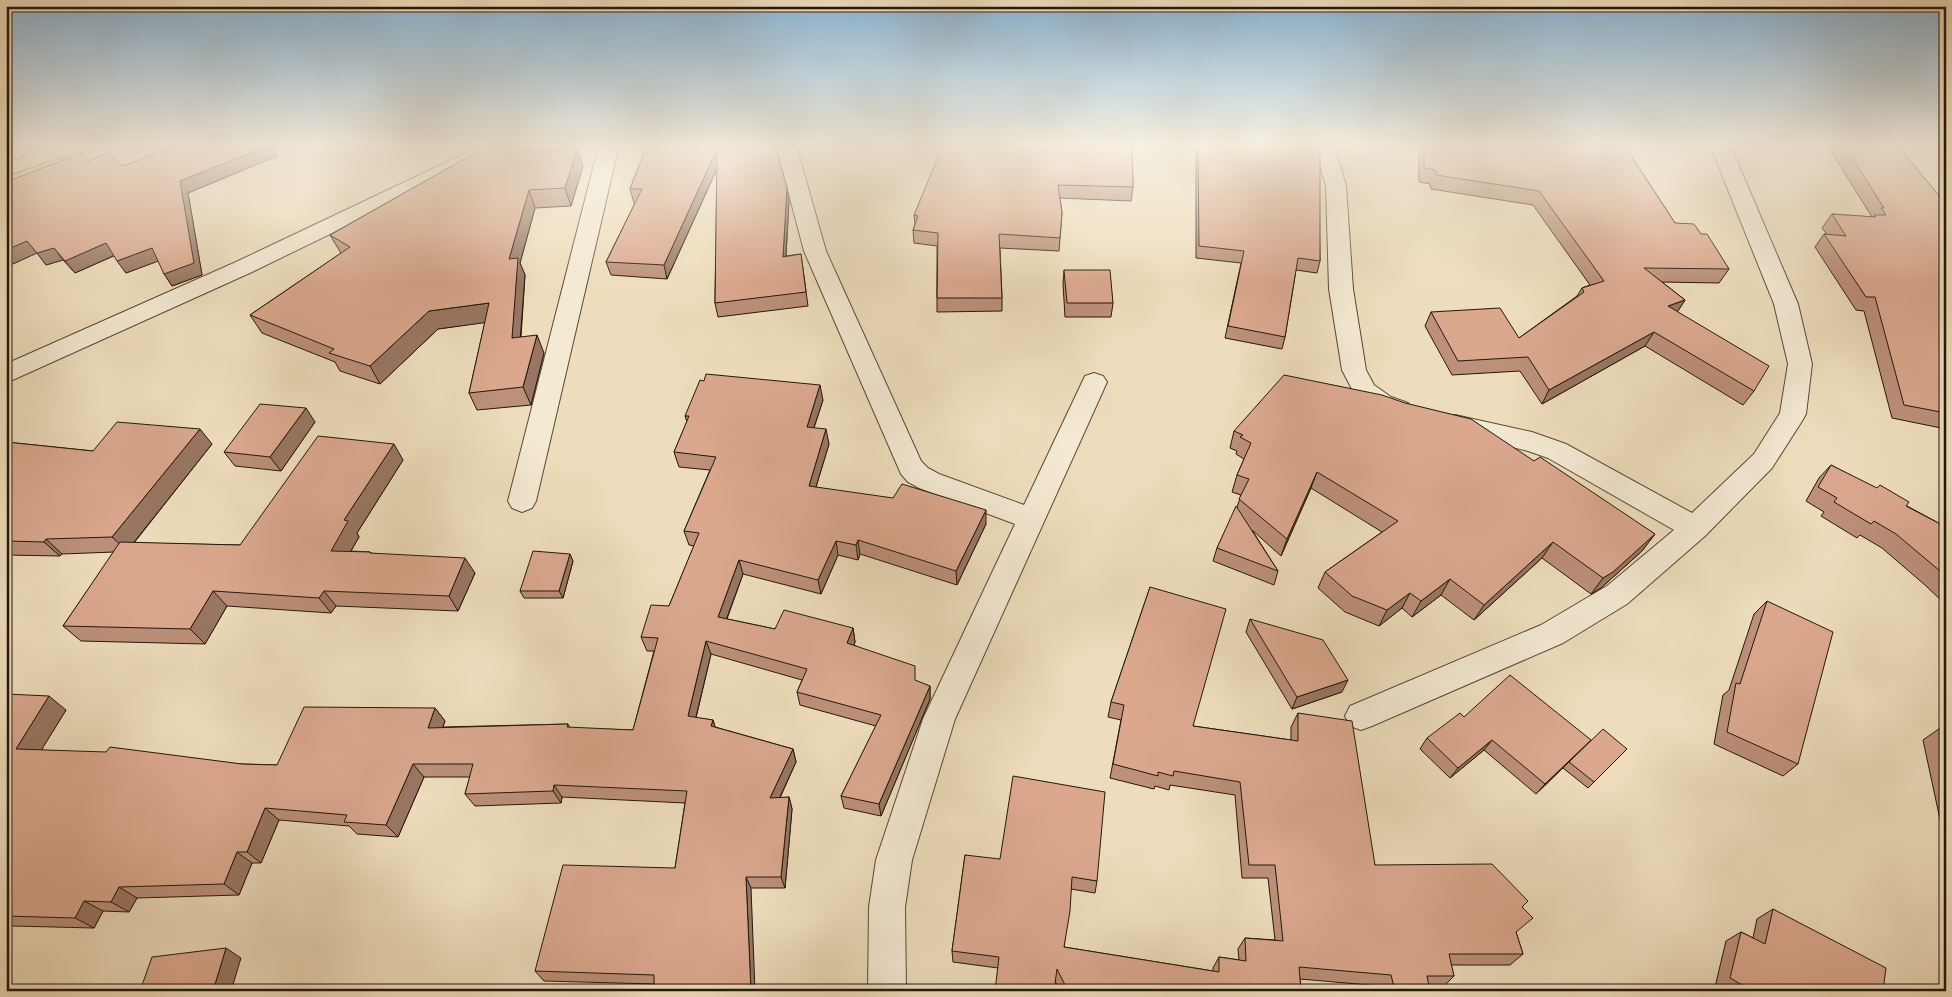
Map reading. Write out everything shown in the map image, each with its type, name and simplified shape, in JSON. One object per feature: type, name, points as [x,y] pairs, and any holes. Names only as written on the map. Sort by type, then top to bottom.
[{"type":"street","points":[[6,374],[244,267],[401,192]]},
{"type":"street","points":[[522,502],[598,192]]},
{"type":"street","points":[[799,192],[816,251],[910,467],[918,475],[929,481],[1031,519]]},
{"type":"street","points":[[1336,192],[1341,289],[1354,370],[1365,391],[1382,403],[1431,418],[1532,442],[1557,451],[1695,528]]},
{"type":"street","points":[[1361,716],[1552,634],[1617,595],[1695,528],[1763,461],[1793,414],[1800,364],[1786,304],[1739,192]]},
{"type":"street","points":[[886,991],[887,907],[894,860],[939,719],[1094,382]]},
{"type":"building","points":[[6,192],[182,192],[194,263],[164,274],[152,248],[117,261],[106,243],[65,261],[54,248],[37,253],[27,241],[6,250]]},
{"type":"building","points":[[407,192],[529,192],[509,259],[518,258],[512,338],[537,335],[523,387],[469,393],[489,303],[429,311],[370,366],[329,353],[334,349],[250,315],[350,247],[330,235]]},
{"type":"building","points":[[641,192],[698,192],[664,265],[606,262]]},
{"type":"building","points":[[716,192],[787,192],[783,257],[801,254],[806,292],[715,303]]},
{"type":"building","points":[[924,192],[1059,192],[1062,213],[1060,238],[999,234],[1002,298],[937,298],[938,233],[913,230],[918,216],[914,215]]},
{"type":"building","points":[[1198,192],[1320,192],[1320,261],[1298,258],[1285,337],[1228,326],[1244,251],[1199,246]]},
{"type":"building","points":[[1539,192],[1654,192],[1675,223],[1694,224],[1701,234],[1707,234],[1729,269],[1644,268],[1685,300],[1668,306],[1769,366],[1754,391],[1654,332],[1549,390],[1528,357],[1458,361],[1431,312],[1500,308],[1519,338],[1584,292],[1582,288],[1604,281]]},
{"type":"building","points":[[1874,192],[1936,192],[1946,204],[1946,413],[1904,405],[1875,297],[1866,297],[1824,234],[1846,236],[1832,214],[1876,217],[1874,215],[1886,215],[1881,208],[1884,208]]},
{"type":"building","points":[[1064,270],[1110,270],[1113,303],[1067,303]]},
{"type":"building","points":[[706,374],[820,385],[807,427],[826,429],[809,486],[893,498],[902,484],[986,510],[956,571],[858,540],[856,545],[836,541],[818,580],[739,560],[718,617],[775,629],[784,610],[853,628],[847,643],[915,666],[915,680],[930,686],[879,804],[841,796],[881,715],[797,692],[807,669],[706,641],[688,716],[713,720],[711,726],[793,749],[770,798],[789,797],[781,877],[746,877],[751,991],[654,991],[654,975],[535,971],[563,865],[675,868],[687,791],[554,785],[553,791],[465,794],[473,764],[413,764],[386,825],[344,822],[347,815],[265,808],[247,852],[237,852],[224,884],[119,887],[111,902],[84,901],[75,918],[6,916],[6,694],[49,696],[16,749],[106,752],[110,747],[242,764],[277,765],[304,707],[435,708],[428,728],[568,724],[567,727],[633,730],[658,638],[641,637],[651,605],[669,606],[699,533],[684,531],[716,457],[674,452],[689,416],[685,416],[700,380],[704,381]]},
{"type":"building","points":[[1284,375],[1382,395],[1405,403],[1471,419],[1534,461],[1540,457],[1655,534],[1613,572],[1603,578],[1553,542],[1484,605],[1450,579],[1421,601],[1410,593],[1387,610],[1352,596],[1325,572],[1398,521],[1317,472],[1287,539],[1239,499],[1249,479],[1237,475],[1251,443],[1240,437],[1243,435],[1234,431]]},
{"type":"building","points":[[260,404],[306,408],[270,457],[224,452]]},
{"type":"building","points":[[117,422],[200,429],[112,537],[46,539],[44,542],[6,541],[6,442],[93,451]]},
{"type":"building","points":[[318,436],[394,444],[344,520],[348,521],[331,551],[465,558],[449,596],[324,591],[319,598],[213,591],[190,629],[63,626],[120,542],[240,545]]},
{"type":"building","points":[[1831,465],[1877,488],[1880,485],[1909,502],[1906,506],[1946,527],[1946,576],[1896,534],[1874,521],[1871,524],[1834,502],[1837,498],[1818,487]]},
{"type":"building","points":[[1236,506],[1278,571],[1217,548]]},
{"type":"building","points":[[533,551],[570,554],[559,591],[520,591]]},
{"type":"building","points":[[1150,587],[1226,609],[1193,726],[1298,741],[1298,713],[1352,721],[1375,865],[1492,864],[1528,901],[1522,907],[1533,918],[1516,932],[1523,954],[1449,954],[1454,976],[1427,976],[1430,991],[1395,991],[1391,975],[1299,967],[1301,991],[1068,991],[1057,969],[1054,991],[995,991],[999,957],[952,951],[965,855],[1000,859],[1013,776],[1105,792],[1097,881],[1072,877],[1070,911],[1064,947],[1219,972],[1219,957],[1246,961],[1245,938],[1283,941],[1275,865],[1249,865],[1240,782],[1174,771],[1173,776],[1158,772],[1158,776],[1113,764],[1124,705],[1111,702]]},
{"type":"building","points":[[1767,601],[1833,632],[1798,764],[1727,732],[1736,683],[1740,684]]},
{"type":"building","points":[[1250,619],[1323,640],[1348,680],[1297,697]]},
{"type":"building","points":[[1510,675],[1591,740],[1545,784],[1492,740],[1458,768],[1427,738],[1460,713],[1464,717]]},
{"type":"building","points":[[1603,729],[1627,749],[1594,782],[1569,762]]},
{"type":"building","points":[[1773,909],[1886,968],[1883,991],[1753,991],[1730,978],[1741,932],[1765,944]]},
{"type":"building","points":[[226,948],[213,991],[140,991],[152,957]]}]
